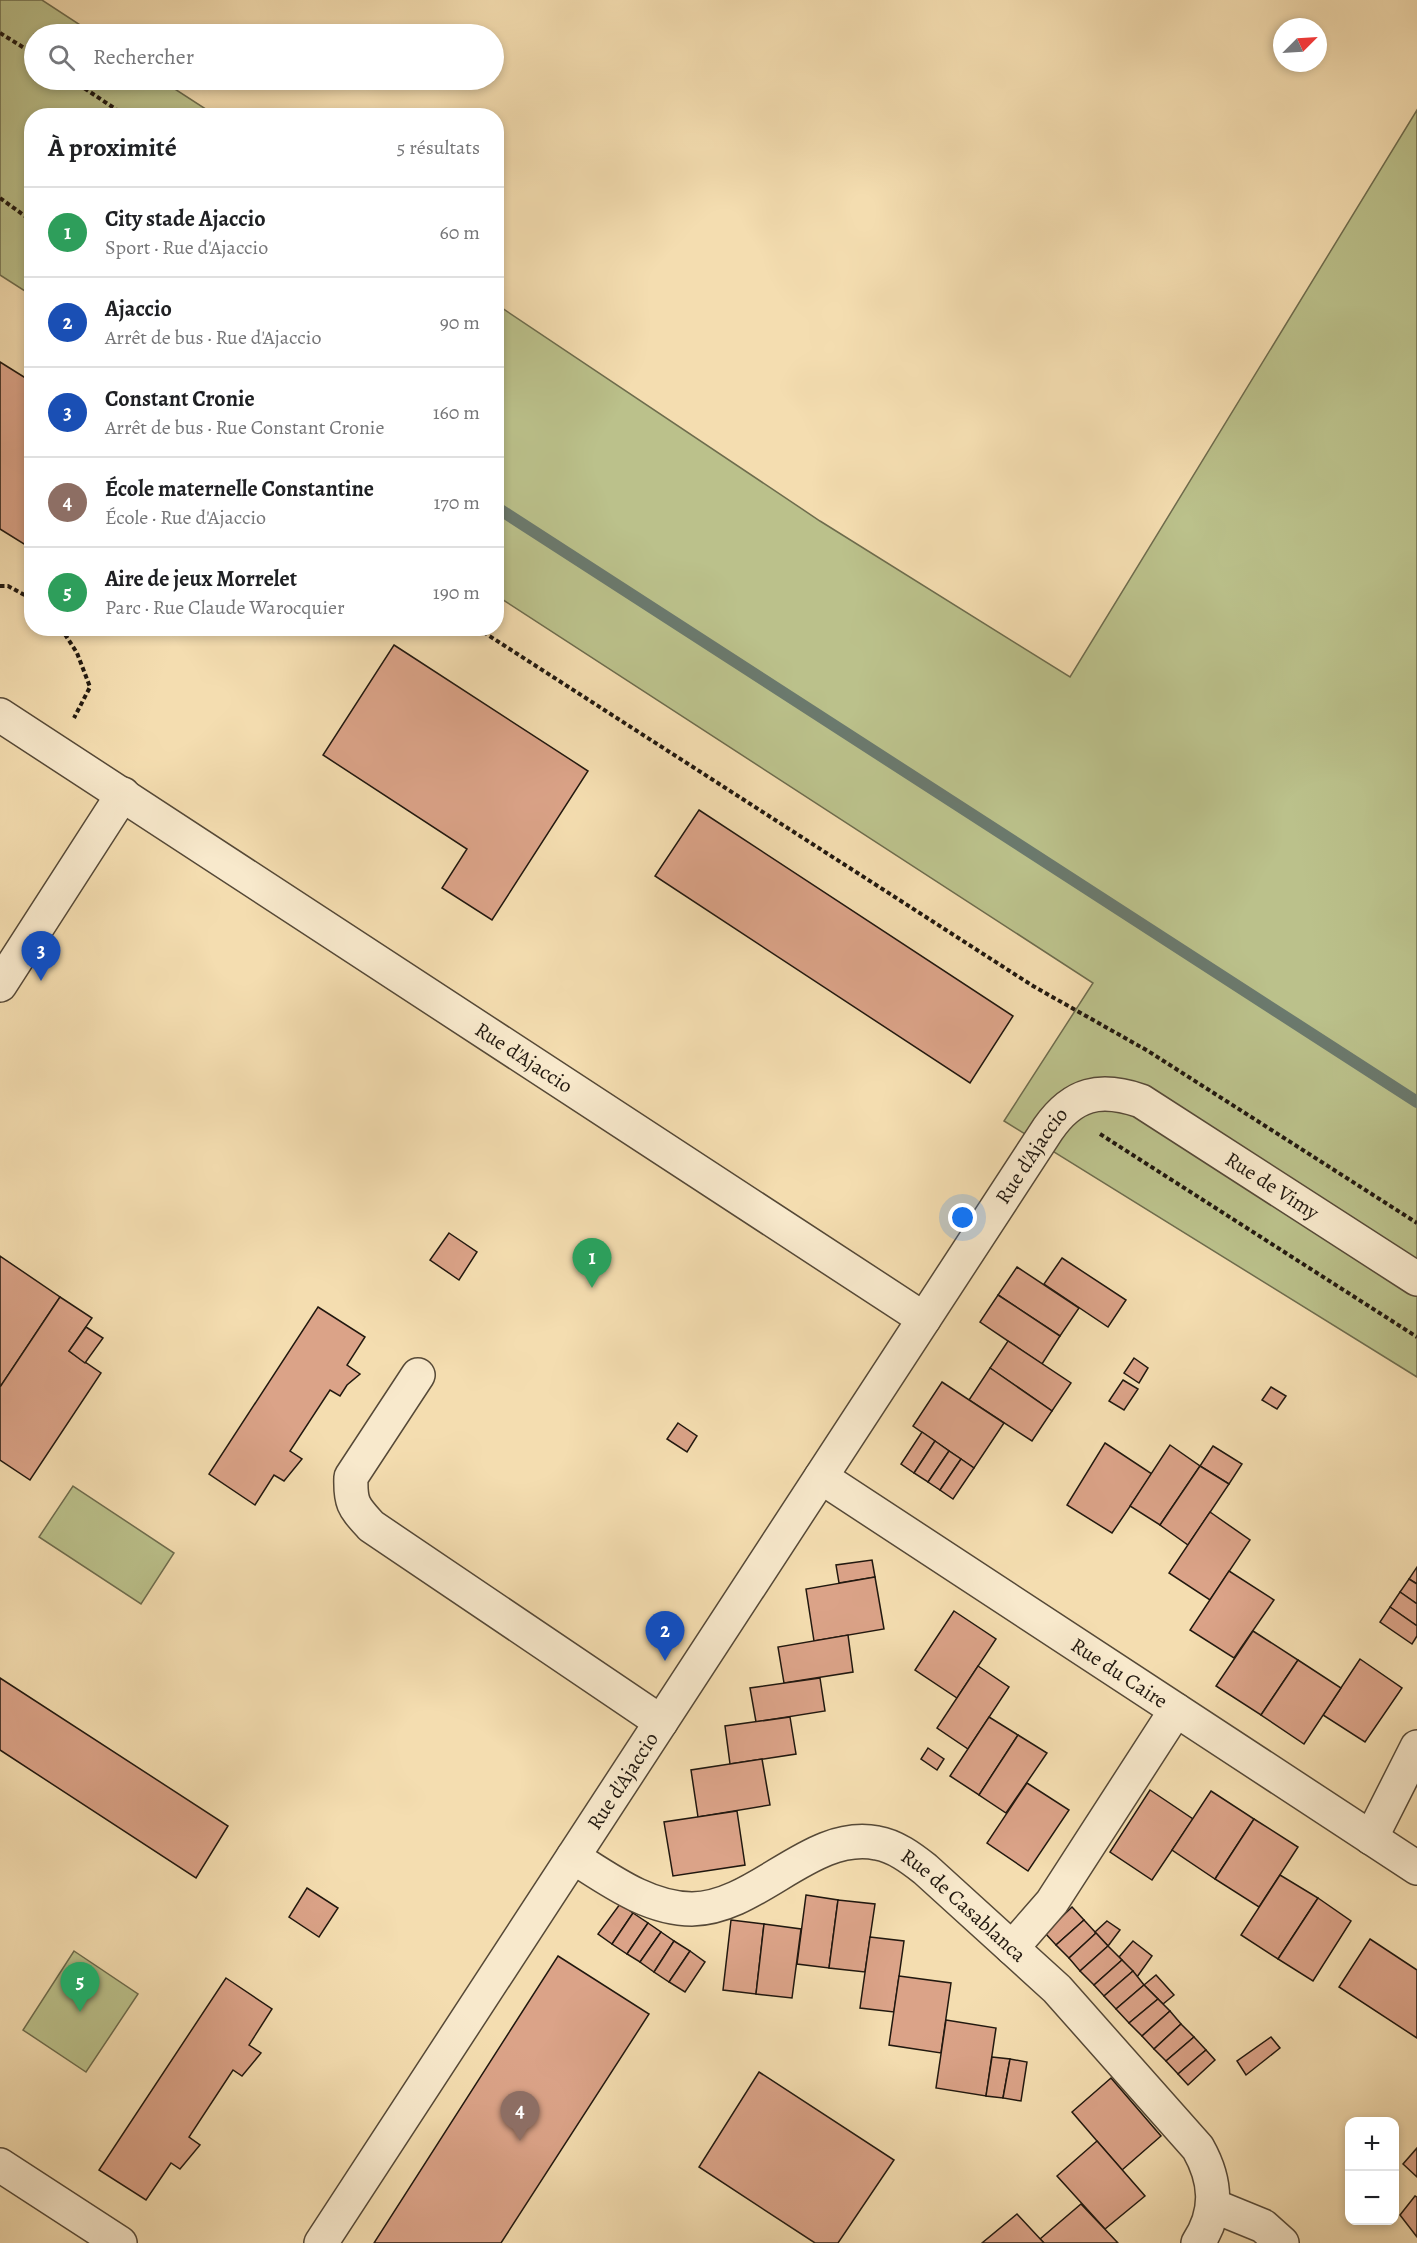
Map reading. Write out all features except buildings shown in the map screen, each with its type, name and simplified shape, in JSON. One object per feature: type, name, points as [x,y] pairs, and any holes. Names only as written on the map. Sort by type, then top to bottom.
[{"type":"street","name":"Rue d'Ajaccio","points":[[0,715],[924,1319]]},
{"type":"street","points":[[0,985],[123,794]]},
{"type":"street","name":"Rue d'Ajaccio","points":[[321,2243],[1048,1129],[1068,1106],[1080,1098],[1112,1093],[1127,1096]]},
{"type":"street","name":"Rue de Vimy","points":[[1127,1096],[1141,1101],[1417,1279]]},
{"type":"street","points":[[418,1375],[351,1477],[354,1508],[371,1526],[661,1722]]},
{"type":"street","name":"Rue du Caire","points":[[820,1478],[1417,1868]]},
{"type":"street","points":[[1012,1948],[1052,1902],[1176,1710]]},
{"type":"street","points":[[1371,1838],[1417,1747]]},
{"type":"street","name":"Rue de Casablanca","points":[[573,1857],[634,1894],[673,1907],[691,1909],[708,1908],[724,1903],[825,1850],[860,1842],[878,1843],[895,1849],[925,1869],[1064,1997],[1198,2148],[1210,2176],[1214,2206],[1210,2220],[1198,2243]]},
{"type":"street","points":[[0,2165],[120,2243]]},
{"type":"street","points":[[1214,2206],[1263,2226],[1282,2243]]},
{"type":"path","points":[[0,33],[24,48]]},
{"type":"path","points":[[87,90],[114,108]]},
{"type":"path","points":[[0,198],[24,215]]},
{"type":"path","points":[[0,586],[8,586],[24,595]]},
{"type":"path","points":[[57,753],[90,687],[77,653],[66,636]]},
{"type":"path","points":[[489,636],[1033,986],[1148,1050],[1417,1223]]},
{"type":"path","points":[[1068,1106],[1098,1133],[1417,1337]]},
{"type":"green space","points":[[0,0],[42,0],[79,24],[24,24],[24,90],[176,90],[204,108],[24,108],[24,290],[0,275]]},
{"type":"green space","points":[[1417,110],[1417,1377],[1004,1121],[1093,983],[504,601],[504,309],[820,521],[1070,677]]},
{"type":"green space","points":[[73,1486],[174,1553],[141,1604],[39,1537]]},
{"type":"green space","points":[[74,1951],[138,1994],[86,2072],[23,2030]]},
{"type":"waterway","points":[[504,512],[1417,1102]]},
{"type":"place","name":"Constant Cronie","points":[[41,981]]},
{"type":"place","name":"City stade Ajaccio","points":[[592,1288]]},
{"type":"place","name":"Ajaccio","points":[[665,1661]]},
{"type":"place","name":"Aire de jeux Morrelet","points":[[80,2012]]},
{"type":"place","name":"École maternelle Constantine","points":[[520,2141]]}]
